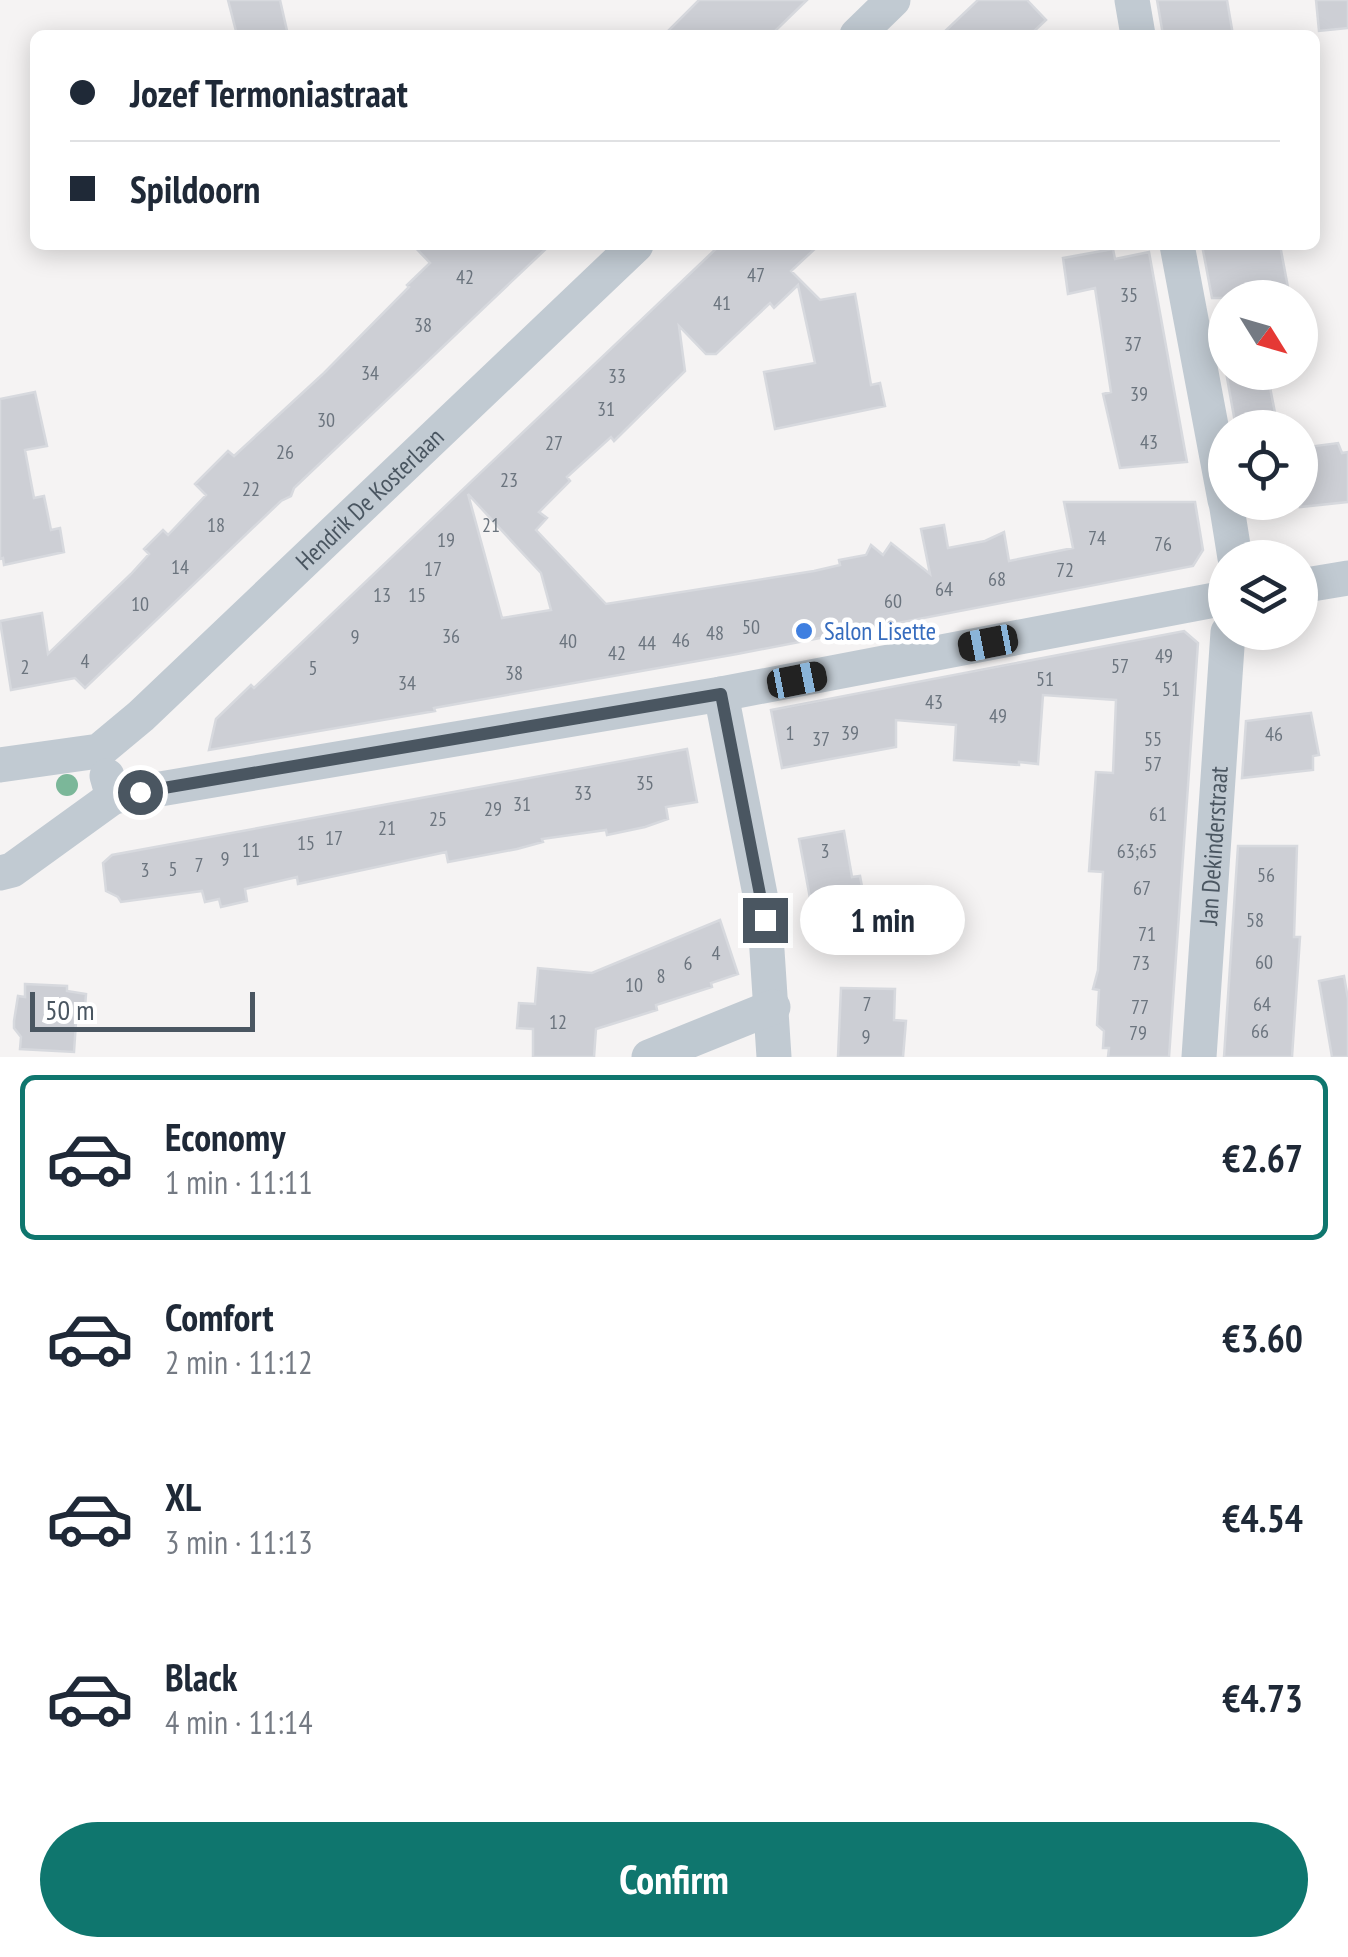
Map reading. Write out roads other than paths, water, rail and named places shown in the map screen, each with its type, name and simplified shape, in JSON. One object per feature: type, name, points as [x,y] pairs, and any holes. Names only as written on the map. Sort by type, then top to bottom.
[{"type":"street","points":[[861,30],[893,0]]},
{"type":"street","points":[[1132,0],[1137,30]]},
{"type":"street","name":"Hendrik De Kosterlaan","points":[[100,750],[142,716],[631,250]]},
{"type":"street","points":[[1179,250],[1208,410]]},
{"type":"street","points":[[1318,583],[1348,578]]},
{"type":"street","points":[[0,874],[12,870],[113,797],[721,694],[1208,601]]},
{"type":"street","name":"Jan Dekinderstraat","points":[[1199,1057],[1227,650]]},
{"type":"street","points":[[721,694],[765,920],[774,1057]]},
{"type":"street","points":[[0,765],[100,750],[113,797]]},
{"type":"street","points":[[649,1057],[773,1007]]},
{"type":"place","name":"Salon Lisette","points":[[804,631]]}]
